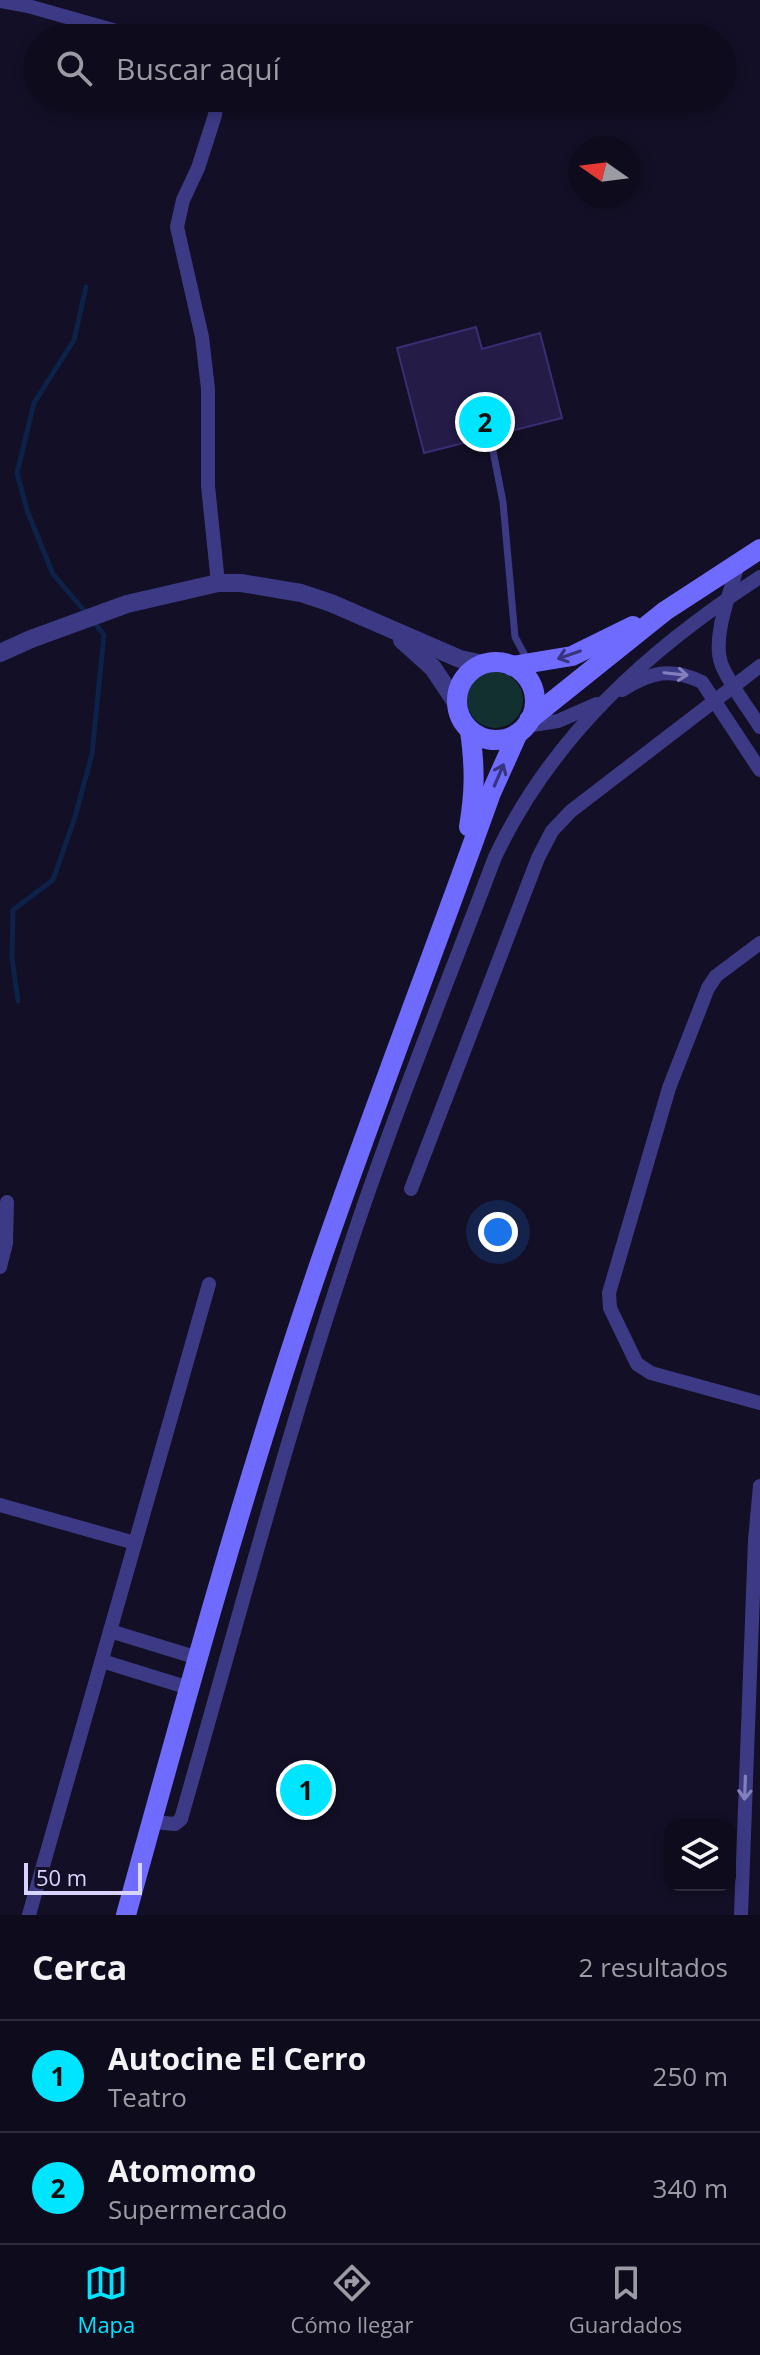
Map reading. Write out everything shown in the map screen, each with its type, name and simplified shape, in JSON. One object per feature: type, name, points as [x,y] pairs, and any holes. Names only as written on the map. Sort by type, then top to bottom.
[{"type":"main road","points":[[470,731],[489,740],[509,738],[665,611],[760,549]]},
{"type":"main road","points":[[463,871],[475,790],[470,731],[459,715],[457,704],[460,685],[466,676],[483,664],[493,662],[521,664],[572,656],[665,611]]},
{"type":"main road","points":[[126,1915],[189,1688],[323,1254],[491,793],[534,708],[533,688],[521,664]]},
{"type":"street","points":[[0,1],[92,24]]},
{"type":"street","points":[[215,112],[198,168],[183,200],[177,227],[202,337],[208,389],[208,486],[218,583]]},
{"type":"street","points":[[738,564],[718,649],[721,665],[760,727]]},
{"type":"street","points":[[152,1822],[175,1824],[181,1819],[271,1503],[346,1258],[495,857],[511,823],[531,790],[601,702],[654,654],[760,577]]},
{"type":"street","points":[[0,653],[127,604],[218,583],[260,585],[301,593],[356,612],[460,659],[483,664]]},
{"type":"street","points":[[384,627],[415,649],[433,668],[457,704]]},
{"type":"street","points":[[411,1189],[538,858],[552,831],[571,811],[760,666]]},
{"type":"street","points":[[524,726],[558,721],[632,684],[666,672],[687,674],[702,682],[760,770]]},
{"type":"street","points":[[760,943],[716,976],[708,988],[669,1088],[609,1293],[610,1308],[637,1364],[651,1373],[760,1403]]},
{"type":"street","points":[[346,1192],[367,1196]]},
{"type":"street","points":[[0,1267],[6,1243],[7,1202]]},
{"type":"street","points":[[323,1254],[346,1258]]},
{"type":"street","points":[[29,1915],[209,1284]]},
{"type":"street","points":[[278,1392],[303,1397]]},
{"type":"street","points":[[741,1915],[760,1486]]},
{"type":"street","points":[[246,1497],[271,1503]]},
{"type":"street","points":[[0,1505],[135,1543]]},
{"type":"street","points":[[110,1631],[198,1658]]},
{"type":"street","points":[[102,1661],[189,1688]]},
{"type":"lane","points":[[493,451],[503,502],[515,637],[521,664]]},
{"type":"green space","points":[[495,672],[515,680],[523,700],[515,720],[495,728],[475,720],[467,700],[475,680]]},
{"type":"building","points":[[476,327],[482,349],[540,333],[562,418],[424,453],[397,348]]},
{"type":"waterway","points":[[86,287],[74,340],[34,403],[17,473],[28,513],[53,574],[87,614]]},
{"type":"waterway","points":[[18,1001],[12,958],[13,910],[53,880],[92,754],[104,635],[93,621]]},
{"type":"place","name":"Atomomo","points":[[485,422]]},
{"type":"place","name":"Autocine El Cerro","points":[[306,1790]]}]
